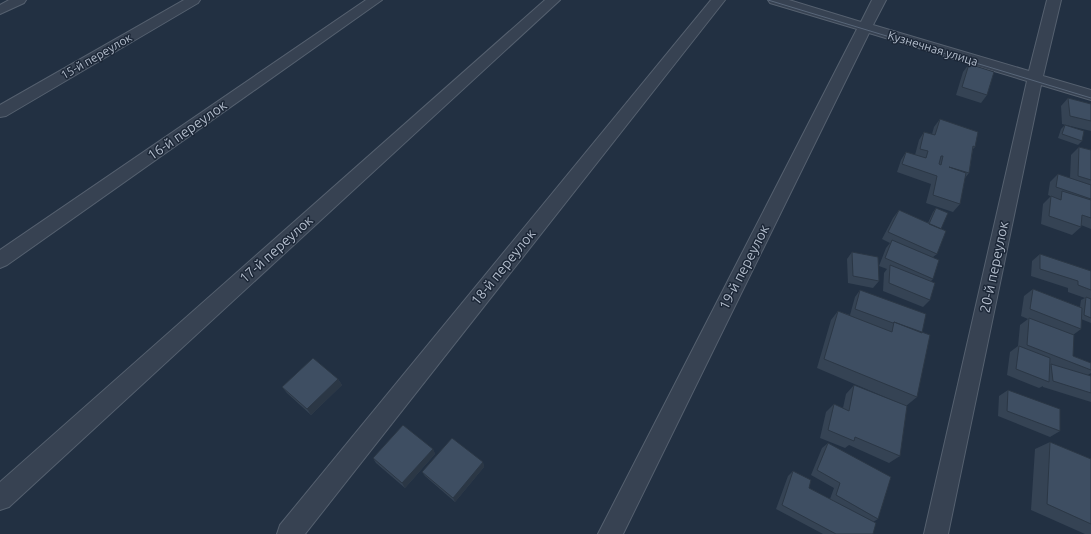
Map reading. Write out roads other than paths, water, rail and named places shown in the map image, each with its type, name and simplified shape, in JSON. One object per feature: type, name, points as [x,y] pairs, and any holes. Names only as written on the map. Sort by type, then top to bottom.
[{"type":"street","points":[[0,10],[19,0]]},
{"type":"street","name":"15-й переулок","points":[[0,112],[193,0]]},
{"type":"street","name":"16-й переулок","points":[[0,260],[375,0]]},
{"type":"street","name":"17-й переулок","points":[[0,498],[553,0]]},
{"type":"street","name":"18-й переулок","points":[[289,534],[718,0]]},
{"type":"street","name":"Кузнечная улица","points":[[775,0],[1091,95]]},
{"type":"street","name":"19-й переулок","points":[[610,534],[864,27],[879,0]]},
{"type":"street","name":"20-й переулок","points":[[936,534],[1034,78],[1054,0]]},
{"type":"tram line","points":[[768,0],[1091,98]]}]
